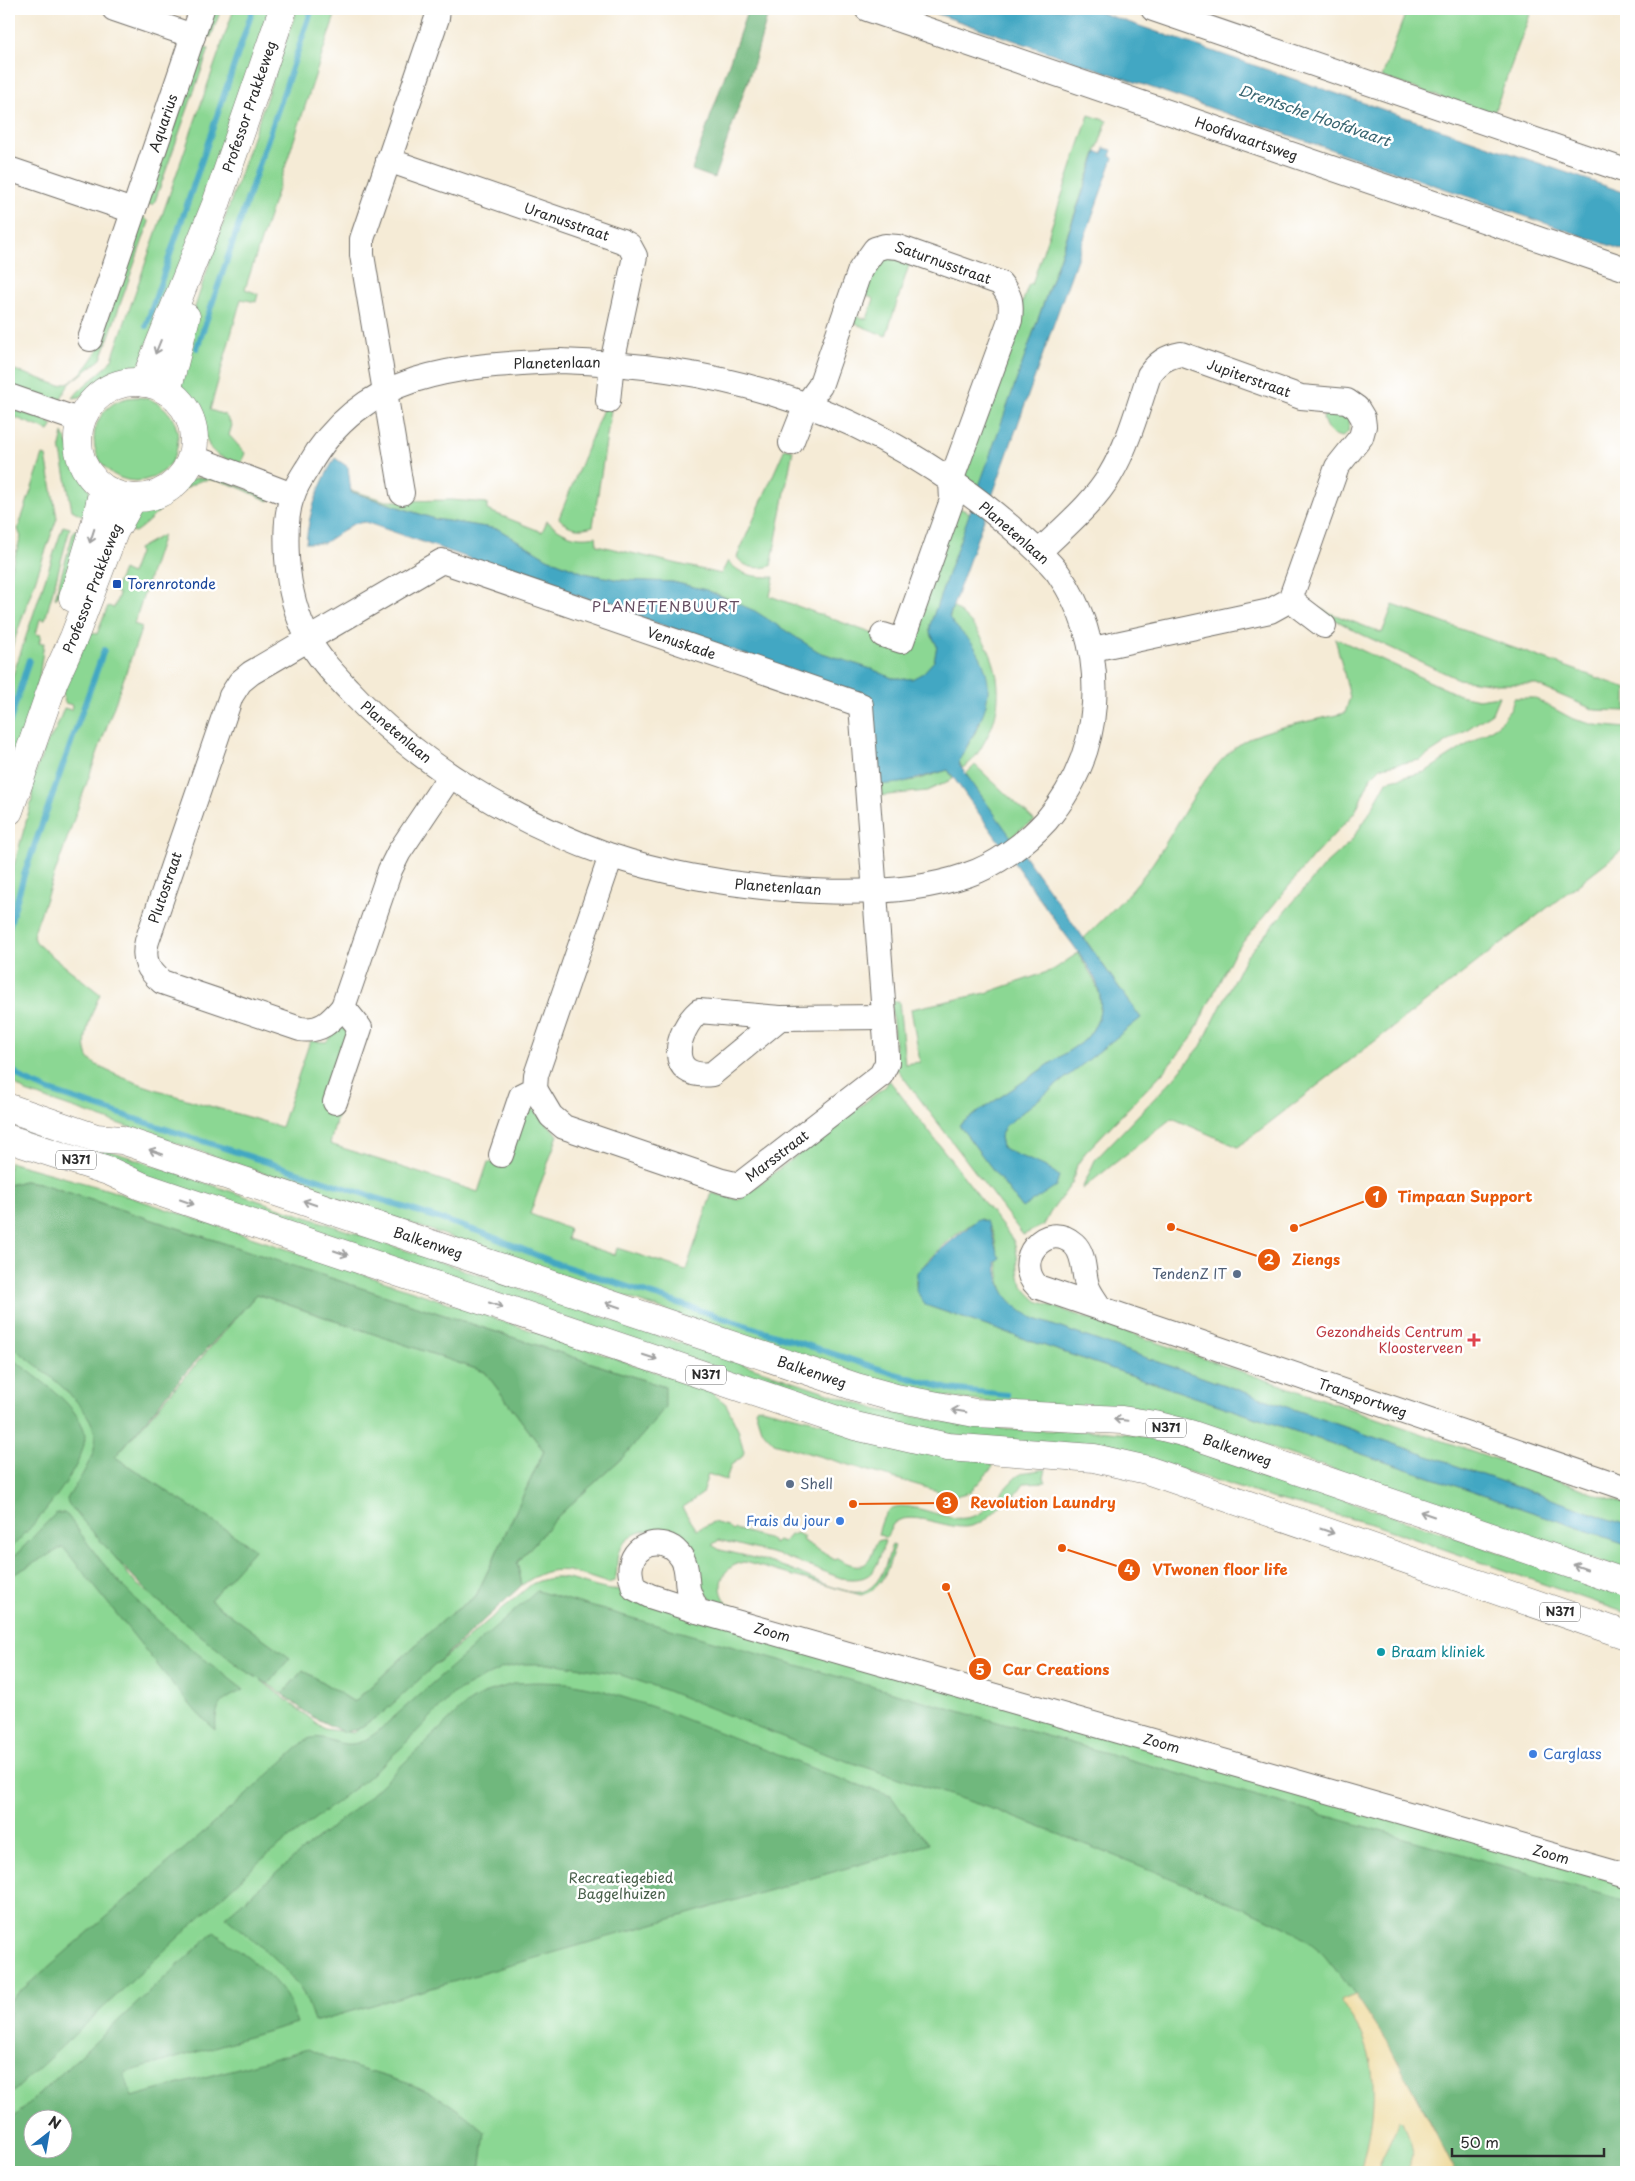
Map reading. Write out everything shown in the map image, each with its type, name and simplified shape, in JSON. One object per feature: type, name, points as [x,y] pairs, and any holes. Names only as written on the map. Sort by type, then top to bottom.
[{"type":"main road","name":"Professor Prakkeweg","points":[[156,387],[283,9]]},
{"type":"main road","points":[[124,384],[156,387],[182,404],[192,424],[194,441],[192,457],[182,477],[168,490],[150,497],[133,498],[103,489],[91,477],[80,460],[78,441],[85,410],[94,399],[110,389],[124,384]]},
{"type":"main road","name":"Professor Prakkeweg","points":[[54,681],[59,646],[95,525],[103,489]]},
{"type":"main road","name":"Professor Prakkeweg","points":[[9,811],[54,681],[74,637],[114,532],[133,498]]},
{"type":"main road","points":[[9,1090],[40,1106],[101,1127],[122,1140]]},
{"type":"main road","name":"Balkenweg","points":[[9,1108],[96,1138],[122,1140],[856,1387],[896,1398],[975,1413],[1122,1420],[1155,1425],[1190,1434],[1626,1583]]},
{"type":"main road","name":"N371","points":[[9,1139],[111,1172],[141,1186],[855,1426],[948,1447],[1094,1458],[1133,1466],[1626,1635]]},
{"type":"main road","name":"N371","points":[[9,1153],[108,1181],[141,1186]]},
{"type":"street","points":[[114,9],[193,36]]},
{"type":"street","name":"Aquarius","points":[[90,339],[202,9]]},
{"type":"street","points":[[402,493],[362,255],[362,239],[437,18],[438,9]]},
{"type":"street","name":"Hoofdvaartsweg","points":[[867,9],[1626,269]]},
{"type":"street","points":[[1153,9],[1626,171]]},
{"type":"street","name":"Uranusstraat","points":[[388,160],[629,245],[635,256],[612,363]]},
{"type":"street","points":[[9,169],[133,211]]},
{"type":"street","name":"Saturnusstraat","points":[[806,406],[820,386],[860,270],[874,249],[885,246],[898,247],[1000,283],[1008,292],[1012,303],[1010,320],[960,487]]},
{"type":"street","name":"Jupiterstraat","points":[[1039,552],[1075,518],[1109,477],[1118,460],[1150,374],[1158,362],[1181,354],[1301,397],[1347,401],[1357,408],[1363,418],[1361,437],[1338,467],[1290,600]]},
{"type":"street","name":"Planetenlaan","points":[[560,361],[612,363],[705,376],[777,395],[846,422],[883,440],[960,487],[998,516],[1039,552],[1062,581],[1082,619],[1093,649],[1095,686],[1094,712],[1082,761],[1061,801],[1040,827],[1000,859],[968,875],[924,886],[875,890],[799,891],[723,882],[611,856],[515,813],[450,776],[398,736],[358,700],[323,663],[309,640],[293,605],[288,579],[286,545],[292,495],[316,451],[330,434],[364,402],[412,379],[436,373],[502,364],[560,361]]},
{"type":"street","name":"Planetenlaan","points":[[608,401],[612,363]]},
{"type":"street","points":[[9,396],[81,421]]},
{"type":"street","points":[[791,443],[806,406]]},
{"type":"street","points":[[192,457],[292,495]]},
{"type":"street","points":[[883,634],[902,641],[952,500],[960,487]]},
{"type":"street","name":"Venuskade","points":[[309,640],[442,561],[861,704],[875,890]]},
{"type":"street","points":[[1093,649],[1270,611],[1290,600],[1324,626]]},
{"type":"street","name":"Plutostraat","points":[[309,640],[251,673],[235,688],[147,942],[145,963],[152,974],[162,982],[300,1029],[312,1030],[322,1028],[343,1007],[390,870],[399,852],[450,776]]},
{"type":"street","points":[[501,1155],[521,1096],[534,1089],[536,1075],[611,856]]},
{"type":"street","name":"Marsstraat","points":[[534,1089],[551,1116],[564,1126],[704,1175],[739,1184],[881,1075],[887,1063],[875,890]]},
{"type":"street","points":[[335,1102],[360,1028],[343,1007]]},
{"type":"street","points":[[780,1018],[884,1017]]},
{"type":"street","name":"Transportweg","points":[[1100,1308],[1626,1488]]},
{"type":"street","name":"Zoom","points":[[697,1610],[1626,1876]]},
{"type":"green space","points":[[213,9],[221,9],[211,37],[204,36]]},
{"type":"green space","points":[[234,9],[271,9],[165,318],[138,367],[98,385],[80,397],[73,398],[112,359]]},
{"type":"green space","points":[[297,9],[337,9],[245,289],[258,294],[256,302],[241,299],[210,410],[225,415],[232,425],[229,435],[245,453],[241,465],[217,455],[210,448],[194,408],[184,394],[179,378],[185,339],[203,282]]},
{"type":"green space","points":[[748,9],[760,9],[767,17],[755,60],[714,178],[692,170]]},
{"type":"green space","points":[[1407,9],[1532,9],[1493,115],[1382,77]]},
{"type":"green space","points":[[202,47],[209,49],[154,204],[146,205]]},
{"type":"green space","points":[[1089,115],[1107,121],[979,488],[973,481],[969,484],[965,478],[967,458],[1029,284],[1032,284]]},
{"type":"green space","points":[[142,215],[149,222],[101,359],[69,384],[59,402],[9,385],[9,368],[58,385],[70,382],[76,378],[91,362],[97,351]]},
{"type":"green space","points":[[887,257],[910,262],[886,336],[851,322],[854,316],[867,319],[874,299],[861,293],[873,267],[881,259]]},
{"type":"green space","points":[[136,397],[152,400],[166,409],[175,423],[178,439],[175,455],[166,469],[152,478],[136,481],[120,478],[106,469],[97,455],[94,439],[97,423],[106,409],[120,400]]},
{"type":"green space","points":[[1329,407],[1339,407],[1350,418],[1348,432],[1342,437],[1329,431],[1326,425],[1323,418]]},
{"type":"green space","points":[[9,408],[43,419],[53,425],[49,431],[9,415]]},
{"type":"green space","points":[[603,409],[611,410],[593,526],[574,528],[559,518]]},
{"type":"green space","points":[[63,433],[91,494],[83,516],[72,510],[60,446]]},
{"type":"green space","points":[[785,448],[793,450],[771,566],[757,568],[748,566],[737,557]]},
{"type":"green space","points":[[43,455],[46,456],[57,518],[9,656],[9,575],[21,537],[18,529]]},
{"type":"green space","points":[[216,477],[270,498],[269,501],[228,484],[214,480],[203,480],[182,491],[135,532],[124,530],[144,505],[164,498],[187,481],[196,478]]},
{"type":"green space","points":[[351,491],[386,501],[452,500],[487,503],[487,510],[542,532],[547,521],[570,535],[582,537],[596,536],[597,545],[721,574],[728,561],[743,573],[761,577],[774,577],[770,596],[879,636],[904,650],[957,507],[970,513],[930,625],[930,632],[937,646],[934,661],[924,673],[912,679],[892,678],[819,652],[730,599],[706,590],[673,582],[620,580],[584,573],[547,558],[498,529],[435,519]]},
{"type":"green space","points":[[63,526],[70,528],[45,620],[40,619],[36,634],[41,635],[39,643],[44,643],[37,692],[9,775],[9,687]]},
{"type":"green space","points":[[74,530],[85,533],[56,599],[55,598]]},
{"type":"green space","points":[[163,535],[134,624],[142,627],[33,935],[37,944],[100,994],[86,1033],[88,1057],[98,1066],[118,1076],[146,1086],[281,1127],[310,1041],[326,1042],[339,1027],[351,1032],[339,1109],[330,1144],[478,1192],[488,1162],[504,1165],[527,1106],[531,1106],[558,1135],[530,1214],[569,1229],[567,1239],[615,1255],[617,1248],[686,1270],[712,1193],[739,1200],[886,1086],[889,1080],[1013,1240],[1020,1278],[1028,1292],[1037,1301],[1626,1504],[1626,1525],[1035,1319],[1016,1307],[1007,1298],[1002,1288],[993,1233],[981,1219],[965,1228],[944,1245],[933,1255],[919,1273],[916,1285],[925,1305],[1626,1544],[1626,1571],[1219,1430],[904,1392],[26,1092],[9,1080],[9,884],[32,800],[32,780],[64,708],[71,710],[72,705],[65,703],[62,689],[91,633],[97,634],[108,606],[114,608],[119,594],[114,591],[123,570],[131,574],[139,553],[138,549]]},
{"type":"green space","points":[[1307,604],[1382,633],[1393,605],[1626,688],[1626,711],[1595,710],[1534,684],[1497,684],[1458,679],[1361,634]]},
{"type":"green space","points":[[953,607],[967,619],[979,634],[995,667],[998,684],[998,703],[994,721],[979,752],[970,763],[962,768],[959,761],[980,724],[985,671],[974,647],[949,619]]},
{"type":"green space","points":[[1335,638],[1459,695],[1478,699],[1499,696],[1492,713],[1420,760],[1381,767],[1371,777],[1355,812],[1312,858],[1234,953],[1191,1039],[1165,1070],[1085,1153],[1077,1165],[1072,1183],[1050,1213],[1044,1225],[1023,1235],[897,1069],[891,1001],[899,1001],[905,1064],[920,1062],[911,1009],[986,993],[1053,970],[1078,953],[1091,975],[1100,996],[1099,1017],[1094,1028],[1085,1040],[959,1125],[1022,1208],[1053,1170],[1015,1155],[1002,1147],[1000,1137],[1005,1126],[1141,1018],[1084,938],[1140,880],[1158,855],[1206,778],[1220,761],[1236,747],[1252,737],[1273,730],[1345,713],[1350,697]]},
{"type":"green space","points":[[1514,698],[1534,698],[1573,719],[1595,725],[1626,728],[1626,847],[1238,1147],[1172,1118],[1082,1189],[1095,1160],[1174,1078],[1201,1046],[1245,958],[1324,866],[1350,842],[1366,819],[1387,781],[1425,772],[1499,724],[1511,709]]},
{"type":"green space","points":[[975,765],[1035,821],[1019,830],[1011,839],[966,774]]},
{"type":"green space","points":[[948,770],[953,779],[927,791],[878,796],[878,785],[916,780]]},
{"type":"green space","points":[[25,1122],[879,1410],[969,1426],[1016,1430],[1097,1431],[1129,1434],[1185,1446],[1626,1595],[1626,1613],[1375,1525],[1272,1498],[1131,1454],[966,1438],[860,1416],[21,1137]]},
{"type":"green space","points":[[9,1162],[109,1190],[707,1389],[726,1404],[738,1429],[744,1452],[742,1457],[731,1465],[726,1480],[708,1474],[702,1494],[682,1508],[697,1530],[713,1522],[727,1526],[732,1531],[735,1529],[770,1539],[774,1544],[778,1541],[783,1543],[790,1535],[797,1533],[804,1537],[802,1540],[835,1560],[837,1558],[852,1565],[866,1563],[879,1540],[885,1541],[876,1566],[867,1576],[852,1579],[841,1578],[778,1555],[719,1540],[712,1545],[720,1550],[779,1565],[833,1587],[744,1562],[732,1566],[722,1579],[721,1585],[724,1598],[735,1609],[712,1599],[704,1592],[695,1576],[683,1542],[676,1536],[649,1530],[640,1532],[624,1542],[619,1551],[614,1581],[608,1583],[573,1572],[554,1570],[534,1577],[522,1585],[517,1563],[558,1516],[624,1456],[665,1387],[39,1183],[24,1181],[9,1185]]},
{"type":"green space","points":[[24,1181],[39,1183],[665,1387],[665,1407],[624,1456],[558,1516],[517,1563],[522,1585],[385,1711],[357,1730],[343,1732],[311,1716],[282,1694],[303,1670],[354,1702],[444,1619],[476,1596],[544,1451],[485,1372],[257,1294],[187,1371],[115,1457],[255,1549],[210,1600],[290,1658],[268,1684],[242,1669],[151,1595],[68,1504],[67,1499],[91,1458],[95,1444],[94,1430],[77,1402],[48,1375],[9,1344],[9,1185]]},
{"type":"green space","name":"Recreatiegebied Baggelhuizen","points":[[9,1223],[241,1296],[69,1496],[134,1582],[324,1729],[354,1733],[532,1584],[553,1578],[563,1578],[611,1590],[634,1588],[1626,1876],[1626,2172],[9,2172]]},
{"type":"green space","points":[[257,1294],[485,1372],[544,1451],[476,1596],[444,1619],[354,1702],[303,1670],[282,1694],[268,1684],[289,1658],[210,1600],[254,1549],[115,1457]]},
{"type":"green space","points":[[9,1356],[50,1388],[69,1406],[83,1427],[85,1440],[71,1474],[59,1492],[31,1527],[9,1550]]},
{"type":"green space","points":[[757,1407],[992,1463],[993,1467],[970,1492],[955,1496],[774,1443],[761,1429],[755,1410]]},
{"type":"green space","points":[[1046,1469],[1044,1478],[1046,1482],[1024,1483],[1014,1497],[1009,1499],[982,1522],[965,1527],[956,1527],[927,1520],[908,1518],[893,1524],[886,1538],[878,1534],[886,1513],[893,1508],[901,1506],[912,1507],[946,1516],[966,1518],[976,1515],[992,1504],[1018,1476],[1025,1472]]},
{"type":"green space","points":[[56,1513],[64,1513],[68,1516],[106,1567],[142,1606],[244,1690],[221,1704],[216,1714],[216,1730],[198,1714],[175,1687],[63,1547],[9,1577],[9,1562]]},
{"type":"green space","points":[[892,1544],[895,1545],[884,1575],[875,1587],[861,1595],[848,1591],[859,1592],[867,1590],[872,1586],[884,1570]]},
{"type":"green space","points":[[537,1591],[1626,1901],[1626,2172],[1455,2172],[1415,2094],[1355,1994],[1323,1954],[1297,1933],[1258,1914],[1136,1864],[998,1811],[823,1753],[665,1690],[618,1674],[557,1664],[523,1664],[502,1668],[453,1694],[402,1747],[365,1780],[260,1861],[9,2096],[9,2001],[245,1796],[306,1740],[323,1738],[352,1744],[369,1738]]},
{"type":"green space","points":[[516,1683],[569,1683],[598,1689],[659,1709],[827,1774],[891,1796],[907,1819],[930,1844],[314,2022],[303,1993],[287,1971],[225,1917],[309,1845],[361,1804],[464,1706],[487,1692]]},
{"type":"green space","points":[[214,1932],[255,1963],[274,1981],[289,2001],[297,2023],[124,2073],[132,2097],[308,2049],[344,2064],[407,2083],[429,2092],[458,2110],[485,2132],[480,2172],[9,2172],[9,2122],[22,2110],[22,2158],[72,2158],[72,2108],[24,2108]]},
{"type":"sand","points":[[1355,1994],[1390,2047],[1455,2172],[1406,2172],[1410,2166],[1413,2153],[1403,2122],[1400,2121],[1379,2165],[1381,2172],[1361,2172],[1369,2138],[1373,2102],[1371,2067],[1361,2033],[1340,2000]]},
{"type":"water","name":"Drentsche Hoofdvaart","points":[[923,9],[1090,9],[1626,193],[1626,251]]},
{"type":"water","points":[[1104,148],[1112,150],[1110,156],[1113,158],[949,617],[974,646],[983,663],[987,678],[986,706],[959,761],[960,766],[1141,1018],[1005,1126],[1000,1137],[1002,1147],[1046,1167],[1059,1176],[1056,1186],[1022,1208],[959,1125],[1085,1040],[1097,1022],[1100,1009],[1100,995],[1096,980],[1081,956],[948,770],[900,783],[878,785],[869,697],[365,522],[353,524],[324,543],[306,543],[316,499],[324,478],[335,458],[348,467],[351,492],[435,519],[498,529],[547,558],[584,573],[620,580],[673,582],[706,590],[755,611],[819,652],[892,678],[912,679],[923,673],[934,661],[937,646],[930,632],[930,625],[1097,152],[1103,154]]},
{"type":"water","points":[[978,1219],[986,1221],[989,1226],[1001,1259],[996,1262],[1002,1289],[1018,1309],[1035,1319],[1626,1525],[1626,1544],[925,1305],[916,1290],[917,1272]]},
{"type":"waterway","points":[[146,326],[253,9]]},
{"type":"waterway","points":[[197,348],[312,9]]},
{"type":"waterway","points":[[9,927],[25,872],[104,650]]},
{"type":"waterway","points":[[9,724],[29,660]]},
{"type":"waterway","points":[[9,1067],[24,1080],[50,1091],[483,1233],[558,1264],[895,1374],[949,1389],[1007,1395]]},
{"type":"place","name":"Torenrotonde","points":[[117,584]]},
{"type":"place","name":"Ziengs","points":[[1171,1227]]},
{"type":"place","name":"Timpaan Support","points":[[1294,1228]]},
{"type":"place","name":"TendenZ IT","points":[[1237,1274]]},
{"type":"place","name":"Gezondheids Centrum Kloosterveen","points":[[1474,1340]]},
{"type":"place","name":"Shell","points":[[790,1484]]},
{"type":"place","name":"Revolution Laundry","points":[[853,1504]]},
{"type":"place","name":"Frais du jour","points":[[840,1521]]},
{"type":"place","name":"VTwonen floor life","points":[[1062,1548]]},
{"type":"place","name":"Car Creations","points":[[946,1587]]},
{"type":"place","name":"Braam kliniek","points":[[1381,1652]]},
{"type":"place","name":"Carglass","points":[[1533,1754]]},
{"type":"district","name":"PLANETENBUURT","points":[[666,607]]}]
